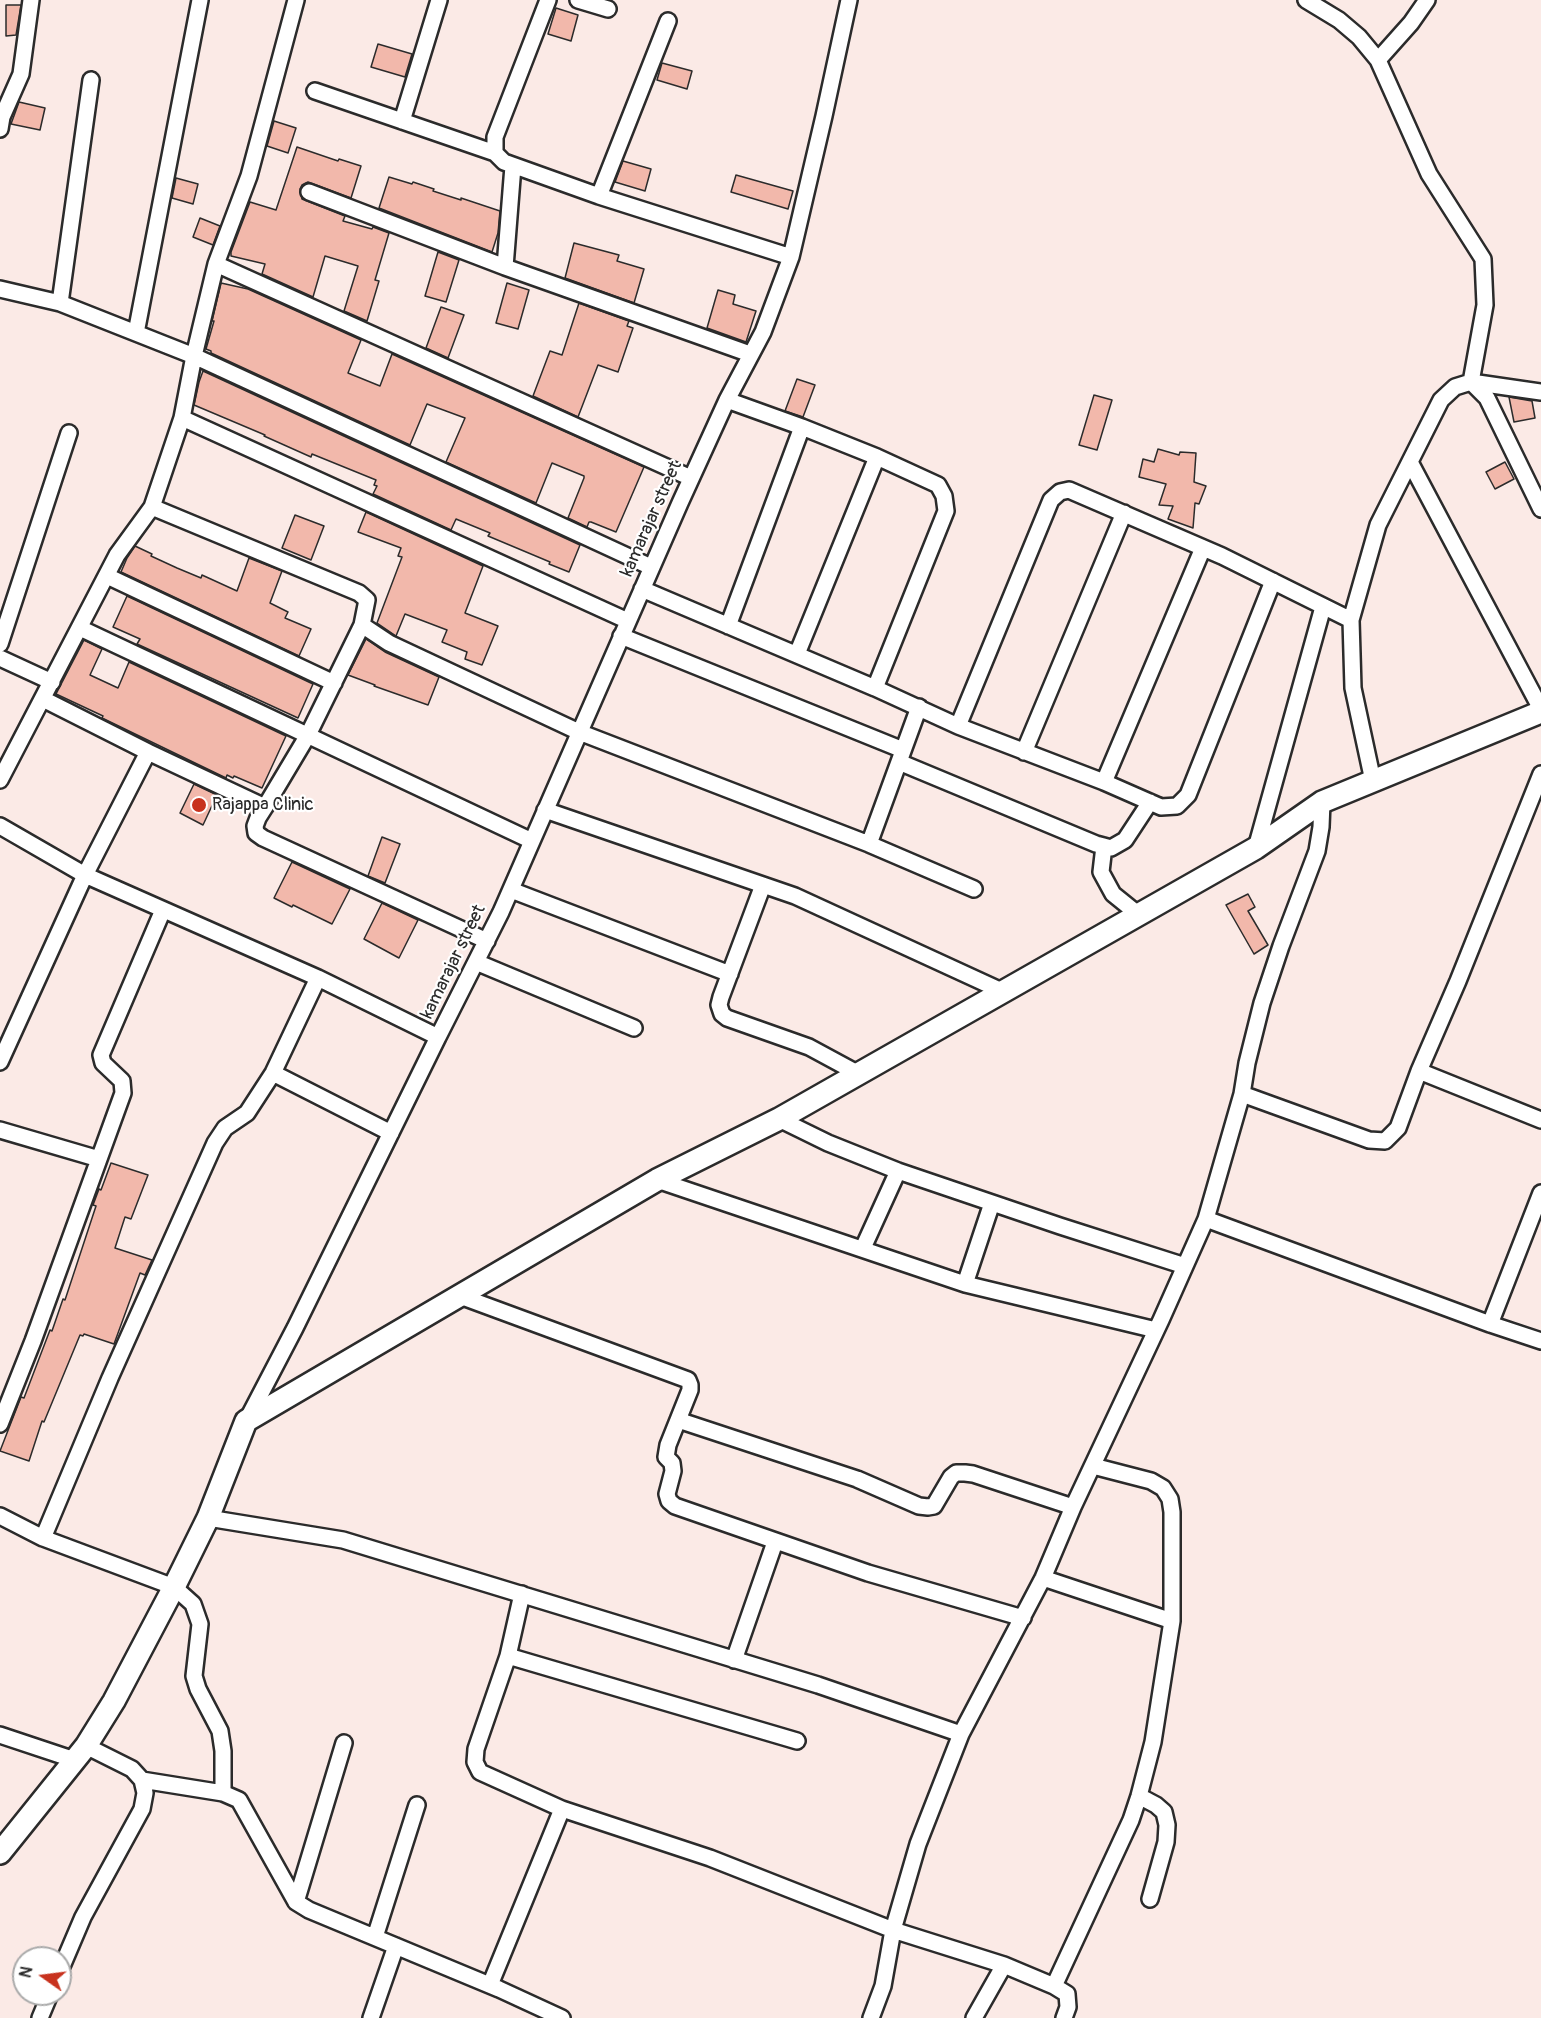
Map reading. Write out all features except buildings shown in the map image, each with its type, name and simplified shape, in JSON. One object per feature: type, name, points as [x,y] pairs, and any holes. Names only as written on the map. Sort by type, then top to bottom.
[{"type":"main road","points":[[0,1853],[80,1753],[114,1701],[208,1518],[246,1421],[657,1180],[779,1119],[1256,848],[1322,802],[1541,711]]},
{"type":"street","points":[[0,129],[2,117],[21,74],[31,0]]},
{"type":"street","points":[[136,333],[200,0]]},
{"type":"street","points":[[0,780],[117,555],[152,507],[182,418],[216,264],[249,176],[296,0]]},
{"type":"street","points":[[402,121],[440,0]]},
{"type":"street","points":[[495,153],[495,137],[548,0]]},
{"type":"street","points":[[579,0],[608,9]]},
{"type":"street","name":"kamarajar street","points":[[246,1421],[295,1328],[487,941],[691,477],[727,400],[763,332],[791,257],[849,0]]},
{"type":"street","points":[[1306,0],[1346,26],[1359,37],[1378,60],[1429,174],[1483,259],[1485,305],[1471,382]]},
{"type":"street","points":[[1378,60],[1411,23],[1427,0]]},
{"type":"street","points":[[598,196],[668,21]]},
{"type":"street","points":[[60,303],[91,80]]},
{"type":"street","points":[[315,91],[495,153],[504,162],[513,166],[598,196],[791,257]]},
{"type":"street","points":[[505,267],[513,166]]},
{"type":"street","points":[[309,192],[505,267],[750,354]]},
{"type":"street","points":[[216,264],[691,477]]},
{"type":"street","points":[[0,289],[60,303],[194,356],[651,567]]},
{"type":"street","points":[[1471,382],[1487,398],[1541,509]]},
{"type":"street","points":[[1373,781],[1353,688],[1351,620],[1378,525],[1441,400],[1455,387],[1471,382],[1541,391]]},
{"type":"street","points":[[727,400],[877,457],[938,485],[944,496],[946,511],[875,688]]},
{"type":"street","points":[[182,418],[628,621]]},
{"type":"street","points":[[728,626],[802,427]]},
{"type":"street","points":[[0,645],[69,433]]},
{"type":"street","points":[[797,654],[877,457]]},
{"type":"street","points":[[1410,462],[1541,711]]},
{"type":"street","points":[[958,726],[1051,500],[1060,492],[1069,490],[1124,513],[1203,548],[1351,620]]},
{"type":"street","points":[[152,507],[359,592],[367,600],[362,626],[308,735],[258,818],[255,826],[256,833],[487,941]]},
{"type":"street","points":[[1024,752],[1124,513]]},
{"type":"street","points":[[1104,782],[1203,548]]},
{"type":"street","points":[[106,576],[334,683]]},
{"type":"street","points":[[642,589],[797,654],[958,726],[1104,782],[1161,807],[1177,806],[1188,795],[1273,581]]},
{"type":"street","points":[[1256,848],[1323,606]]},
{"type":"street","points":[[362,626],[389,643],[579,732],[869,843],[974,889]]},
{"type":"street","points":[[80,628],[532,841]]},
{"type":"street","points":[[621,636],[1104,846],[1112,848],[1125,840],[1150,802]]},
{"type":"street","points":[[0,658],[52,682]]},
{"type":"street","points":[[43,699],[265,807]]},
{"type":"street","points":[[869,843],[919,707]]},
{"type":"street","points":[[0,1062],[85,875],[148,752]]},
{"type":"street","points":[[1242,1094],[1369,1140],[1385,1141],[1398,1128],[1419,1071],[1458,981],[1541,774]]},
{"type":"street","points":[[871,2018],[883,1986],[893,1930],[918,1844],[961,1734],[1023,1618],[1206,1219],[1242,1094],[1262,1003],[1317,851],[1322,802]]},
{"type":"street","points":[[545,810],[795,896],[1004,992]]},
{"type":"street","points":[[0,826],[85,875],[318,978],[438,1037]]},
{"type":"street","points":[[1104,846],[1101,872],[1113,894],[1139,915]]},
{"type":"street","points":[[763,885],[719,1005],[722,1014],[727,1018],[809,1047],[860,1074]]},
{"type":"street","points":[[511,890],[730,974]]},
{"type":"street","points":[[0,1424],[33,1341],[123,1088],[122,1082],[103,1063],[101,1055],[163,910]]},
{"type":"street","points":[[476,962],[634,1028]]},
{"type":"street","points":[[43,1538],[110,1378],[214,1143],[225,1128],[247,1113],[273,1073],[318,978]]},
{"type":"street","points":[[1419,1071],[1541,1120]]},
{"type":"street","points":[[273,1073],[391,1132]]},
{"type":"street","points":[[779,1119],[828,1143],[898,1171],[1185,1266]]},
{"type":"street","points":[[0,1130],[99,1159]]},
{"type":"street","points":[[863,1248],[898,1171]]},
{"type":"street","points":[[657,1180],[965,1284],[1156,1330]]},
{"type":"street","points":[[1490,1324],[1541,1193]]},
{"type":"street","points":[[965,1284],[992,1203]]},
{"type":"street","points":[[1206,1219],[1541,1341]]},
{"type":"street","points":[[460,1296],[688,1380],[690,1390],[668,1445],[666,1457],[672,1463],[673,1471],[667,1494],[669,1501],[675,1506],[868,1573],[1023,1618]]},
{"type":"street","points":[[678,1420],[857,1479],[928,1508],[933,1506],[951,1477],[956,1473],[965,1473],[1073,1507]]},
{"type":"street","points":[[1054,1986],[1131,1820],[1139,1796],[1153,1742],[1172,1621],[1170,1499],[1163,1488],[1151,1481],[1093,1466]]},
{"type":"street","points":[[0,1516],[43,1538],[174,1587],[193,1604],[200,1624],[194,1676],[198,1689],[220,1731],[223,1751],[223,1793]]},
{"type":"street","points":[[208,1518],[343,1540],[818,1685],[961,1734]]},
{"type":"street","points":[[734,1660],[775,1542]]},
{"type":"street","points":[[1042,1578],[1172,1621]]},
{"type":"street","points":[[522,1594],[508,1656],[476,1749],[474,1762],[480,1772],[562,1809],[710,1858],[893,1930],[1004,1965],[1054,1986],[1067,1994],[1068,2007],[1064,2018]]},
{"type":"street","points":[[508,1656],[798,1741]]},
{"type":"street","points":[[0,1734],[80,1753],[132,1769],[142,1780],[145,1793],[142,1809],[84,1917],[71,1946]]},
{"type":"street","points":[[296,1902],[344,1743]]},
{"type":"street","points":[[142,1780],[223,1793],[239,1800],[296,1902],[309,1910],[490,1985],[562,2018]]},
{"type":"street","points":[[1139,1796],[1164,1812],[1167,1825],[1166,1842],[1150,1899]]},
{"type":"street","points":[[375,1937],[417,1805]]},
{"type":"street","points":[[490,1985],[562,1809]]},
{"type":"street","points":[[371,2018],[396,1946]]},
{"type":"street","points":[[974,2018],[1004,1965]]},
{"type":"place","name":"Rajappa Clinic","points":[[199,805]]}]
